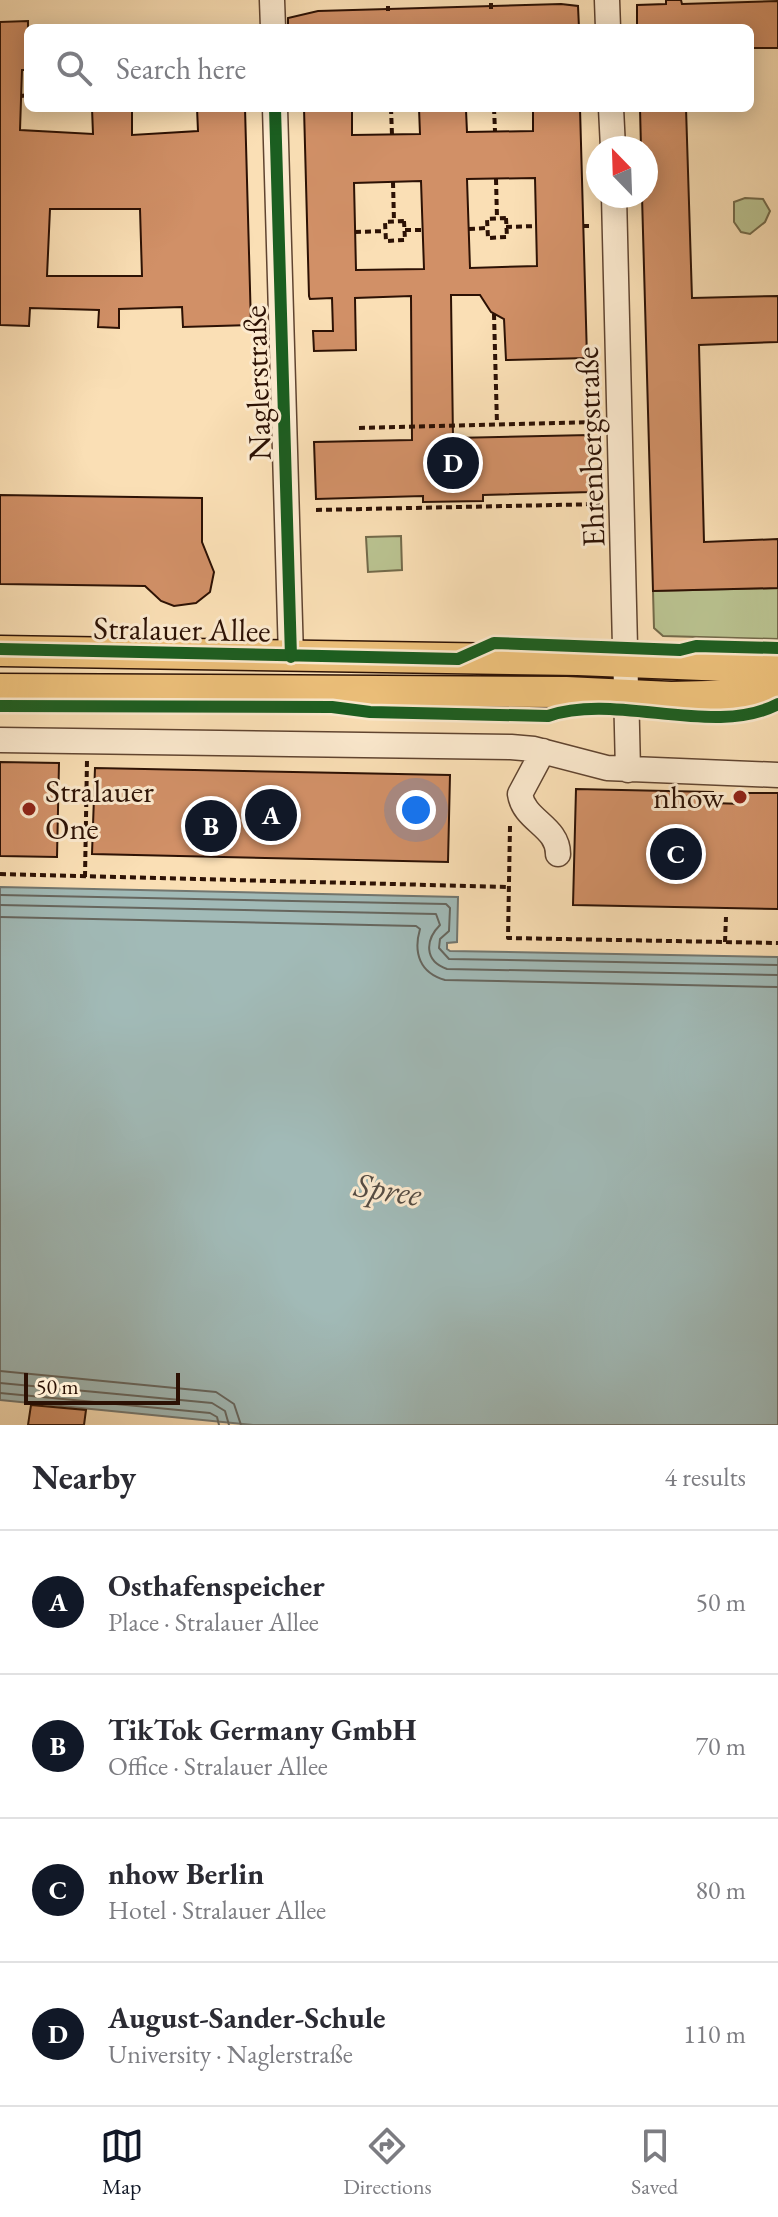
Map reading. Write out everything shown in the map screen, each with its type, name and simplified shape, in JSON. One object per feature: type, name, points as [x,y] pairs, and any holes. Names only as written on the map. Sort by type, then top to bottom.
[{"type":"main road","name":"Stralauer Allee","points":[[0,651],[627,662],[778,668]]},
{"type":"main road","name":"Stralauer Allee","points":[[0,689],[628,696],[778,694]]},
{"type":"street","points":[[272,0],[273,24]]},
{"type":"street","points":[[607,0],[608,24]]},
{"type":"street","name":"Naglerstraße","points":[[275,112],[291,657]]},
{"type":"street","points":[[611,112],[612,136]]},
{"type":"street","name":"Ehrenbergstraße","points":[[614,208],[624,503],[628,770]]},
{"type":"street","points":[[0,740],[511,747],[628,770],[778,775]]},
{"type":"street","points":[[543,751],[520,794],[528,813],[554,836],[558,854]]},
{"type":"path","points":[[391,112],[392,135]]},
{"type":"path","points":[[494,112],[495,131]]},
{"type":"path","points":[[496,179],[497,218]]},
{"type":"path","points":[[393,182],[394,221]]},
{"type":"path","points":[[497,218],[506,218],[507,237],[488,238],[487,219],[497,218]]},
{"type":"path","points":[[394,221],[404,221],[405,240],[386,241],[385,222],[394,221]]},
{"type":"path","points":[[506,227],[536,226]]},
{"type":"path","points":[[469,229],[487,228]]},
{"type":"path","points":[[405,230],[423,230]]},
{"type":"path","points":[[355,232],[386,231]]},
{"type":"path","points":[[494,314],[497,424]]},
{"type":"path","points":[[359,428],[595,422]]},
{"type":"path","points":[[316,510],[624,503]]},
{"type":"path","points":[[85,877],[88,742]]},
{"type":"path","points":[[0,874],[509,887],[508,938],[778,943]]},
{"type":"path","points":[[725,942],[726,917]]},
{"type":"green space","points":[[745,198],[763,199],[770,211],[765,222],[750,234],[741,232],[734,222],[734,202]]},
{"type":"green space","points":[[401,536],[402,570],[368,572],[366,537]]},
{"type":"green space","points":[[778,588],[778,639],[663,636],[654,628],[653,591]]},
{"type":"water","name":"Spree","points":[[0,887],[458,897],[457,942],[447,943],[450,951],[778,957],[778,1425],[253,1425],[0,1400]]},
{"type":"building","points":[[666,0],[681,0],[682,4],[778,1],[778,48],[754,48],[754,24],[637,24],[637,5],[666,4]]},
{"type":"building","points":[[561,4],[578,6],[579,24],[288,24],[288,18],[318,11]]},
{"type":"building","points":[[28,21],[24,24],[20,130],[93,134],[92,112],[132,112],[132,135],[198,131],[197,112],[245,112],[251,325],[183,327],[182,307],[119,309],[119,328],[98,327],[99,310],[30,308],[29,326],[0,325],[0,22]],"holes":[[[50,209],[140,209],[142,276],[47,276]]]},
{"type":"building","points":[[304,112],[352,112],[352,135],[420,134],[419,112],[466,112],[467,132],[533,131],[533,112],[580,112],[587,358],[506,360],[504,319],[491,312],[480,295],[451,295],[453,438],[589,435],[591,492],[483,495],[483,501],[423,502],[423,496],[316,499],[314,442],[412,440],[411,296],[355,298],[356,350],[314,351],[313,331],[333,331],[332,298],[310,299]],"holes":[[[535,178],[537,266],[470,268],[467,179]],[[421,181],[424,269],[356,270],[354,183]]]},
{"type":"building","points":[[640,112],[686,112],[692,298],[778,296],[778,342],[699,345],[704,542],[778,539],[778,588],[653,591],[642,208],[658,208],[658,136],[641,136]]},
{"type":"building","points":[[0,495],[202,498],[202,542],[214,572],[210,592],[196,603],[174,606],[161,601],[145,586],[0,584]]},
{"type":"building","name":"Stralauer One","points":[[0,762],[59,763],[57,857],[0,856]]},
{"type":"building","points":[[95,768],[450,775],[448,862],[92,854]]},
{"type":"building","points":[[576,789],[713,792],[712,803],[744,804],[745,793],[778,793],[778,909],[573,905]]},
{"type":"building","points":[[31,1405],[86,1410],[84,1425],[28,1425]]},
{"type":"cycle path","points":[[275,112],[291,657]]},
{"type":"cycle path","points":[[0,649],[458,659],[494,643],[680,650],[696,646],[778,648]]},
{"type":"cycle path","points":[[0,706],[332,707],[370,712],[548,716],[575,710],[604,709],[725,717],[753,713],[778,704]]},
{"type":"place","name":"August-Sander-Schule","points":[[453,463]]},
{"type":"place","name":"nhow","points":[[740,797]]},
{"type":"place","name":"Stralauer One","points":[[29,809]]},
{"type":"place","name":"Osthafenspeicher","points":[[271,815]]},
{"type":"place","name":"TikTok Germany GmbH","points":[[211,826]]},
{"type":"place","name":"nhow Berlin","points":[[676,854]]}]
